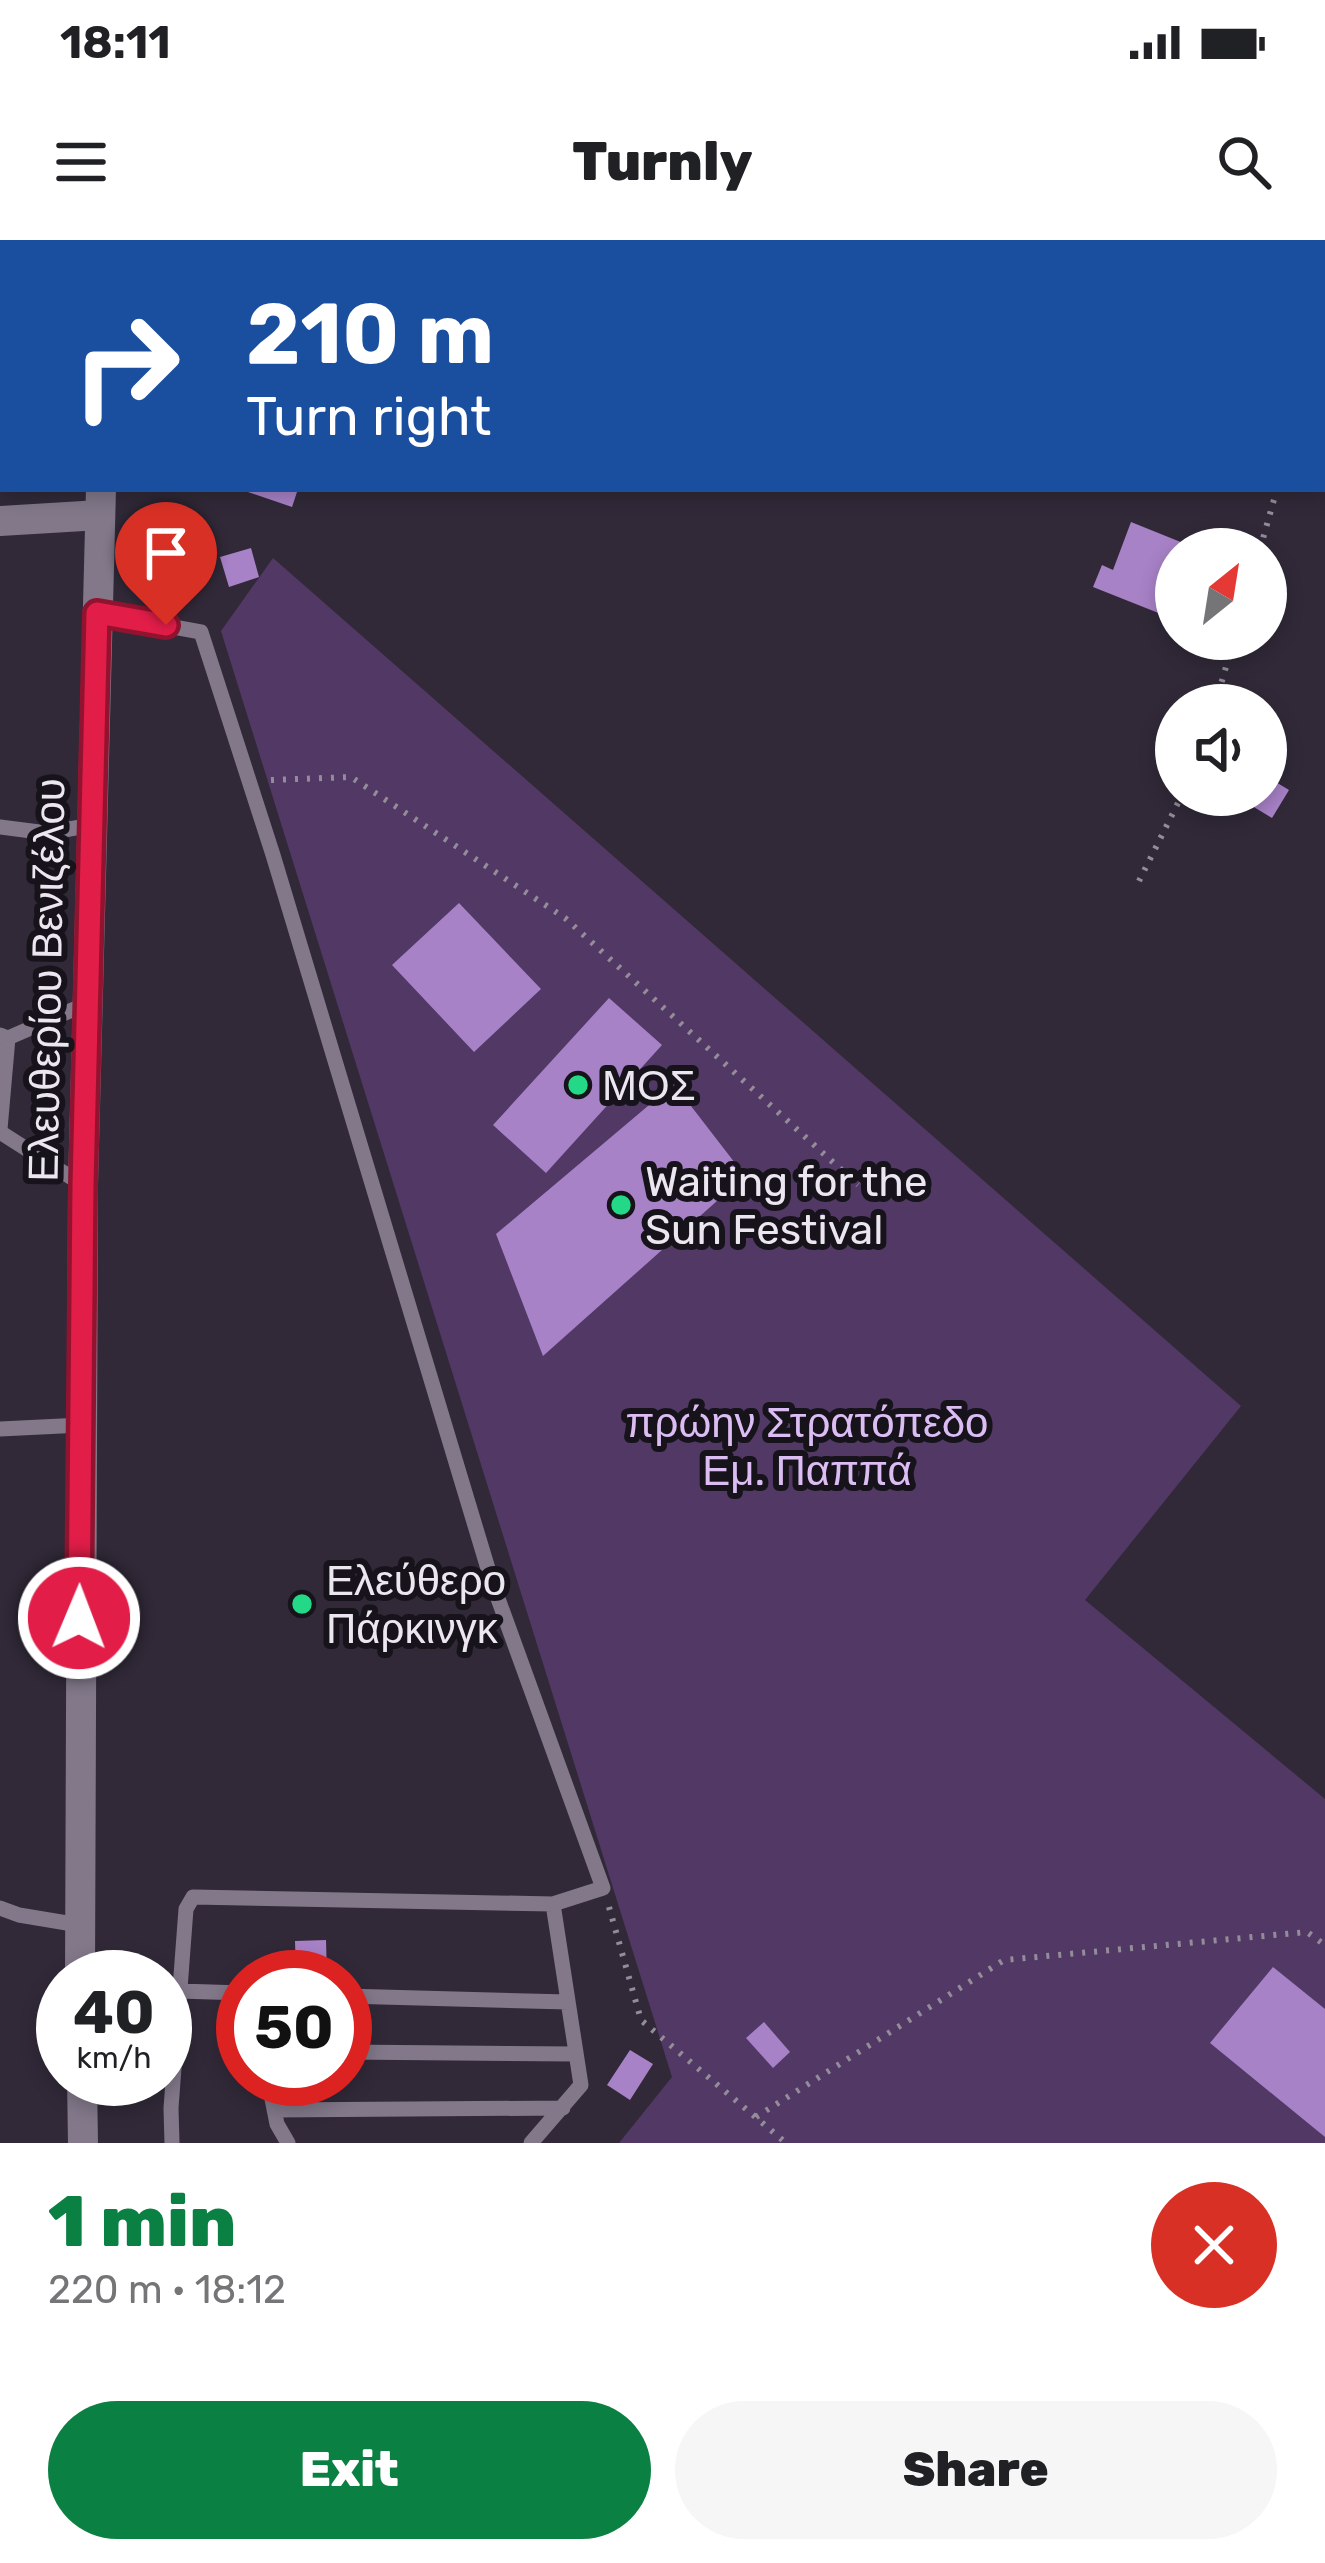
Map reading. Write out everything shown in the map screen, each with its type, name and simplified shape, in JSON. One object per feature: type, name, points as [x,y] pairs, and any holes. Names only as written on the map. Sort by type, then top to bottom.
[{"type":"main road","points":[[0,521],[101,502]]},
{"type":"main road","name":"Ελευθερίου Βενιζέλου","points":[[79,1950],[83,1185],[101,502]]},
{"type":"main road","points":[[82,2106],[83,2143]]},
{"type":"lane","points":[[97,613],[201,632],[492,1582],[603,1888],[553,1904],[193,1897],[186,1909],[182,1950]]},
{"type":"lane","points":[[0,827],[47,832],[92,825]]},
{"type":"lane","points":[[83,1185],[0,1130],[4,1036],[90,1002]]},
{"type":"lane","points":[[0,1430],[82,1425]]},
{"type":"lane","points":[[531,2143],[580,2085],[553,1904]]},
{"type":"lane","points":[[0,1908],[79,1924]]},
{"type":"lane","points":[[372,1997],[568,2002]]},
{"type":"lane","points":[[372,2052],[576,2054]]},
{"type":"lane","points":[[172,2143],[174,2106]]},
{"type":"lane","points":[[273,2106],[288,2143]]},
{"type":"lane","points":[[274,2110],[563,2108]]},
{"type":"path","points":[[1266,528],[1276,492]]},
{"type":"path","points":[[249,781],[351,777],[565,918],[858,1185]]},
{"type":"path","points":[[1139,881],[1172,816]]},
{"type":"path","points":[[603,1888],[640,2020],[786,2143]]},
{"type":"path","points":[[756,2117],[1004,1960],[1307,1932],[1325,1946]]},
{"type":"green space","name":"πρώην Στρατόπεδο Εμ. Παππά","points":[[273,558],[1241,1406],[1085,1600],[1325,1799],[1325,2143],[619,2143],[672,2077],[221,631]]},
{"type":"building","points":[[248,492],[297,492],[292,507]]},
{"type":"building","points":[[1131,522],[1155,532],[1155,612],[1093,587],[1102,565],[1113,570]]},
{"type":"building","points":[[251,548],[259,577],[229,587],[220,557]]},
{"type":"building","points":[[459,903],[541,989],[474,1052],[392,965]]},
{"type":"building","name":"ΜΟΣ","points":[[609,998],[662,1045],[546,1173],[493,1125]]},
{"type":"building","name":"Waiting for the Sun Festival","points":[[674,1084],[745,1176],[543,1356],[496,1234]]},
{"type":"building","points":[[326,1940],[326,1950],[295,1950],[295,1941]]},
{"type":"building","points":[[1273,1967],[1325,2009],[1325,2137],[1210,2043]]},
{"type":"building","points":[[764,2022],[790,2052],[773,2068],[746,2038]]},
{"type":"building","points":[[630,2050],[653,2064],[630,2100],[607,2085]]},
{"type":"place","name":"ΜΟΣ","points":[[578,1085]]},
{"type":"place","name":"Waiting for the Sun Festival","points":[[621,1205]]},
{"type":"place","name":"Ελεύθερο Πάρκινγκ","points":[[302,1604]]},
{"type":"route","points":[[79,1618],[83,1185],[97,613],[166,625]]}]
